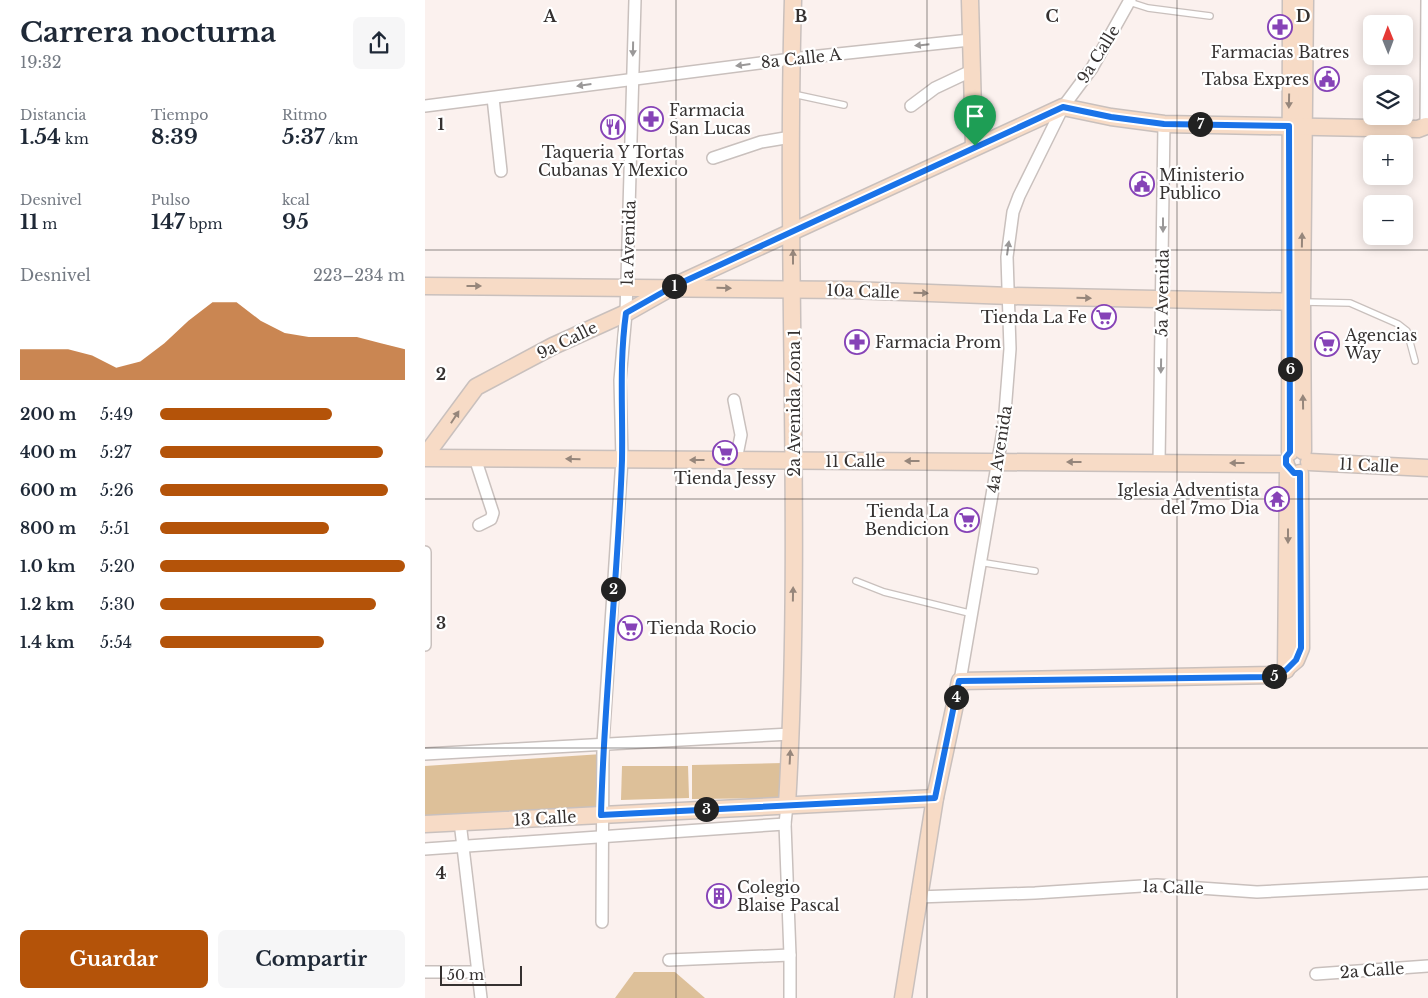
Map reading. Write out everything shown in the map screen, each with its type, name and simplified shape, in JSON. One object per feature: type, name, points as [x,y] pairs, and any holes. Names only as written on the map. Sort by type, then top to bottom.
[{"type":"street","name":"1a Avenida","points":[[602,922],[603,837],[601,815],[603,743],[622,460],[620,380],[626,313],[635,0]]},
{"type":"street","name":"2a Avenida Zona 1","points":[[787,805],[791,734],[794,461],[791,137],[793,0]]},
{"type":"street","points":[[970,0],[975,146]]},
{"type":"street","points":[[959,681],[1269,677],[1286,670],[1296,660],[1301,648],[1296,462],[1296,126],[1291,0]]},
{"type":"street","points":[[1296,126],[1305,0]]},
{"type":"street","points":[[1063,107],[1111,117],[1164,124],[1418,130],[1426,126],[1427,0]]},
{"type":"street","name":"9a Calle","points":[[425,457],[476,387],[553,346],[626,313],[672,287],[1063,107],[1092,68],[1130,1]]},
{"type":"street","name":"8a Calle A","points":[[425,106],[633,78],[970,40]]},
{"type":"street","points":[[911,106],[935,88],[971,72]]},
{"type":"street","points":[[493,98],[501,171]]},
{"type":"street","name":"4a Avenida","points":[[903,998],[917,897],[999,462],[1010,349],[1010,296],[1007,257],[1013,212],[1063,107]]},
{"type":"street","name":"5a Avenida","points":[[1159,463],[1163,300],[1164,124]]},
{"type":"street","points":[[713,158],[761,142],[791,137]]},
{"type":"street","name":"10a Calle","points":[[425,286],[627,286],[850,290],[1010,296],[1296,302]]},
{"type":"street","points":[[734,400],[741,435],[736,460]]},
{"type":"street","name":"11 Calle","points":[[425,457],[794,461],[1296,462],[1428,468]]},
{"type":"street","points":[[475,458],[493,513],[491,519],[479,525]]},
{"type":"street","points":[[425,552],[426,644]]},
{"type":"street","points":[[425,754],[791,734]]},
{"type":"street","name":"13 Calle","points":[[425,824],[935,798]]},
{"type":"street","points":[[787,805],[785,824],[791,954],[790,998]]},
{"type":"street","points":[[459,822],[481,998]]},
{"type":"street","name":"13 Calle","points":[[425,849],[785,824]]},
{"type":"street","name":"1a Calle","points":[[917,897],[1035,893],[1157,885],[1257,892],[1428,883]]},
{"type":"street","points":[[669,960],[791,954]]},
{"type":"street","name":"2a Calle","points":[[1316,974],[1428,966]]},
{"type":"street","points":[[425,972],[478,972]]},
{"type":"lane","points":[[1130,1],[1148,8],[1210,16]]},
{"type":"lane","points":[[791,95],[844,105]]},
{"type":"lane","points":[[1296,302],[1350,303],[1398,324],[1407,331],[1415,361]]},
{"type":"lane","points":[[979,562],[1035,571]]},
{"type":"lane","points":[[856,581],[884,592],[969,614]]},
{"type":"shaded area","points":[[602,754],[606,817],[425,830],[425,766]]},
{"type":"shaded area","points":[[783,763],[783,798],[692,799],[692,765]]},
{"type":"shaded area","points":[[622,766],[688,766],[689,798],[621,800]]},
{"type":"shaded area","points":[[634,972],[675,972],[705,998],[615,998]]},
{"type":"place","name":"Farmacias Batres","points":[[1280,27]]},
{"type":"place","name":"Tabsa Expres","points":[[1327,79]]},
{"type":"place","name":"Farmacia San Lucas","points":[[651,119]]},
{"type":"place","name":"Taqueria Y Tortas Cubanas Y Mexico","points":[[613,127]]},
{"type":"place","name":"Ministerio Publico","points":[[1142,184]]},
{"type":"place","name":"Tienda La Fe","points":[[1104,317]]},
{"type":"place","name":"Farmacia Prom","points":[[857,342]]},
{"type":"place","name":"Agencias Way","points":[[1327,344]]},
{"type":"place","name":"Tienda Jessy","points":[[725,453]]},
{"type":"place","name":"Iglesia Adventista del 7mo Dia","points":[[1277,499]]},
{"type":"place","name":"Tienda La Bendicion","points":[[967,520]]},
{"type":"place","name":"Tienda Rocio","points":[[630,628]]},
{"type":"place","name":"Colegio Blaise Pascal","points":[[719,896]]},
{"type":"route","points":[[1063,107],[1111,117],[1164,124],[1289,126],[1290,452],[1286,457],[1286,464],[1288,469],[1294,473],[1300,473],[1302,615],[1301,648],[1296,660],[1286,670],[1278,675],[1269,677],[959,681],[935,798],[601,815],[603,743],[622,460],[620,380],[621,350],[626,313],[672,287],[975,146],[1063,107]]}]
